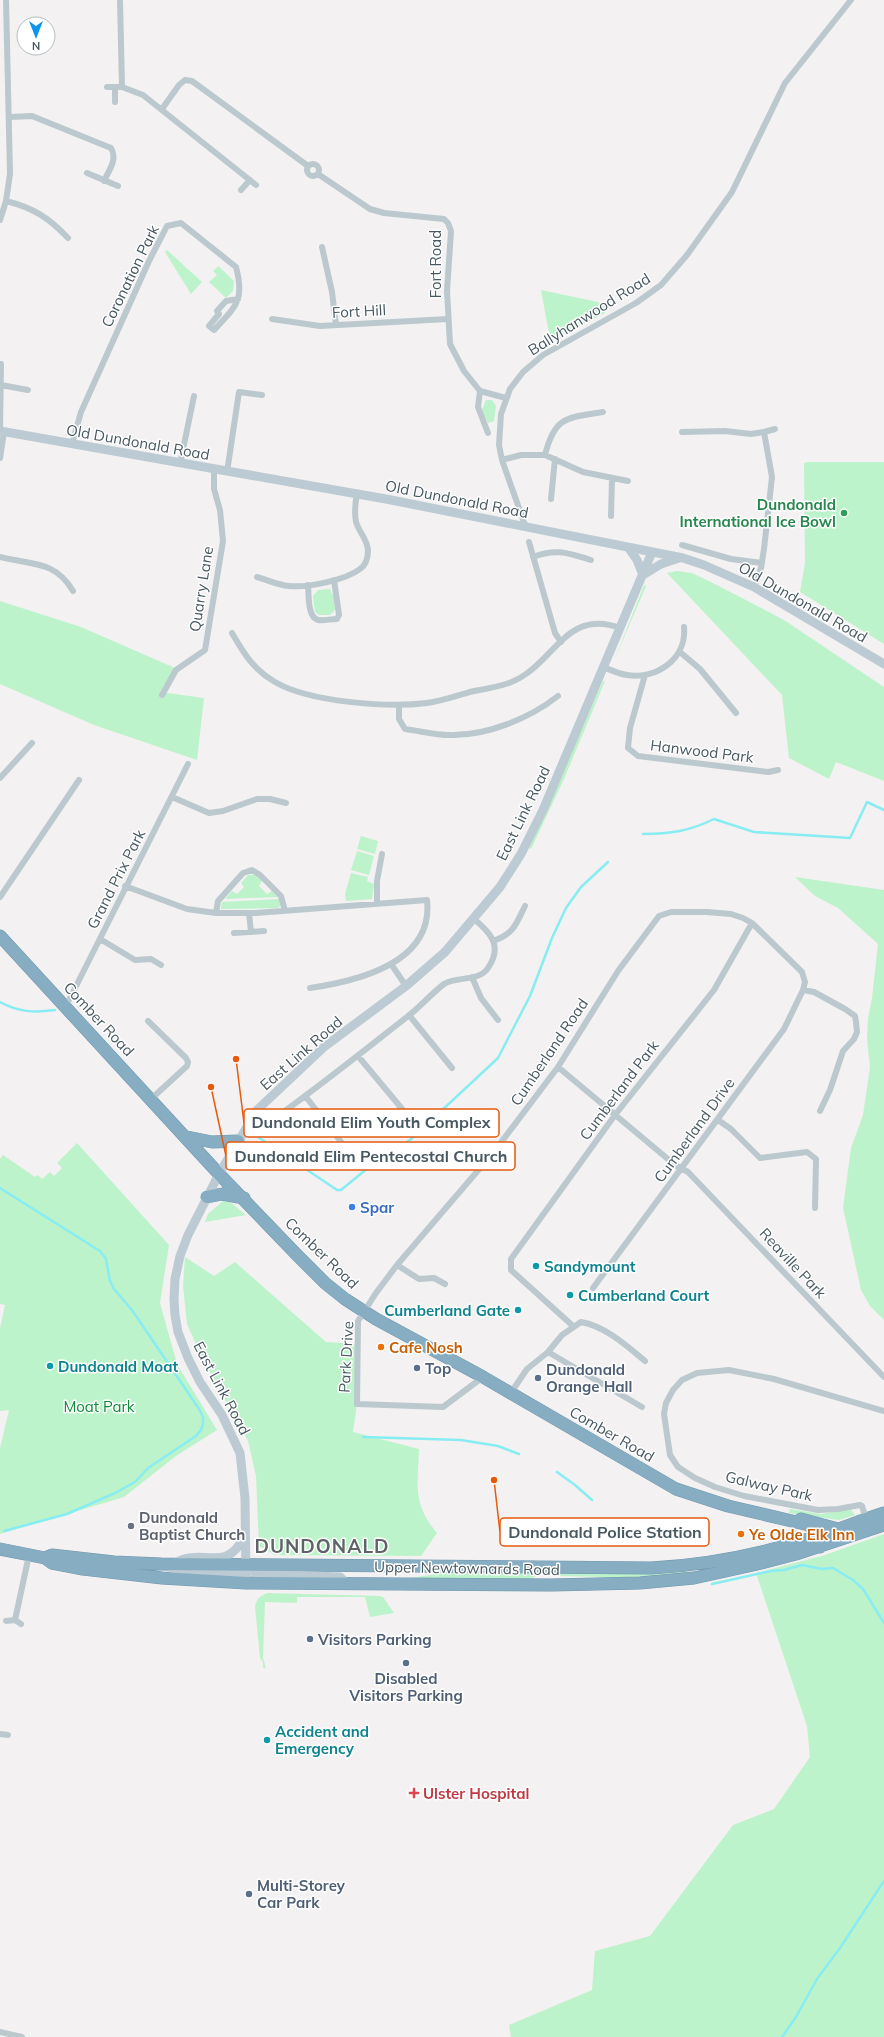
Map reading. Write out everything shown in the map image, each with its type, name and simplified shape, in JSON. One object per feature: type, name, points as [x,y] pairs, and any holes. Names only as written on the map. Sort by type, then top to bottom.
[{"type":"highway","name":"Comber Road","points":[[0,936],[187,1137],[219,1174],[325,1282],[364,1311],[483,1377],[676,1489],[728,1506],[788,1522],[809,1525],[818,1541]]},
{"type":"highway","points":[[187,1137],[212,1142],[238,1141]]},
{"type":"highway","points":[[207,1197],[226,1194],[244,1198]]},
{"type":"highway","name":"Upper Newtownards Road","points":[[44,1558],[52,1555],[114,1562],[161,1564],[175,1563],[246,1573],[346,1583],[552,1585],[640,1583],[694,1578],[787,1557],[818,1541],[838,1528],[884,1513]]},
{"type":"highway","name":"Comber Road","points":[[788,1522],[795,1518],[838,1528]]},
{"type":"highway","points":[[787,1545],[793,1538],[788,1522]]},
{"type":"highway","name":"Upper Newtownards Road","points":[[0,1549],[44,1558],[52,1563],[83,1569],[162,1578],[246,1573],[651,1568],[695,1565],[732,1559],[787,1545],[818,1541],[884,1525]]},
{"type":"street","points":[[0,220],[6,201],[10,174],[10,117],[6,0]]},
{"type":"street","points":[[115,102],[118,87],[120,0]]},
{"type":"street","name":"Ballyhanwood Road","points":[[526,528],[502,460],[499,432],[501,414],[510,389],[523,372],[543,355],[613,314],[636,303],[661,285],[687,255],[732,192],[785,82],[851,0]]},
{"type":"street","name":"Fort Road","points":[[162,109],[179,85],[185,80],[192,81],[308,166],[316,164],[319,168],[318,174],[370,209],[384,213],[444,219],[448,223],[451,231],[447,291],[450,344],[464,372],[480,391]]},
{"type":"street","points":[[107,87],[118,87],[143,95],[256,185]]},
{"type":"street","points":[[10,117],[32,116],[111,148],[114,153],[114,158],[104,181]]},
{"type":"street","points":[[87,173],[118,186]]},
{"type":"street","points":[[241,190],[250,180]]},
{"type":"street","points":[[6,201],[40,213],[50,220],[68,238]]},
{"type":"street","name":"Coronation Park","points":[[72,444],[81,412],[149,261],[167,226],[181,223],[236,267],[239,278],[240,293],[236,306],[214,330],[209,326],[218,314],[217,311],[226,301],[238,299]]},
{"type":"street","points":[[322,247],[332,292],[336,325]]},
{"type":"street","name":"Fort Hill","points":[[272,319],[320,326],[448,319]]},
{"type":"street","points":[[0,458],[1,364]]},
{"type":"street","points":[[1,385],[28,390]]},
{"type":"street","points":[[488,433],[478,407],[480,391],[506,398]]},
{"type":"street","points":[[227,472],[240,392],[262,395]]},
{"type":"street","points":[[180,464],[194,396]]},
{"type":"street","points":[[545,455],[549,438],[555,427],[565,420],[604,412]]},
{"type":"street","points":[[682,432],[725,431],[751,434],[775,429]]},
{"type":"street","name":"Old Dundonald Road","points":[[1,432],[357,494],[683,558],[754,586],[884,664]]},
{"type":"street","points":[[754,586],[762,563],[772,476],[764,432]]},
{"type":"street","points":[[502,460],[521,455],[545,455],[583,472],[628,481]]},
{"type":"street","points":[[551,499],[555,459]]},
{"type":"street","name":"Quarry Lane","points":[[162,695],[176,670],[204,650],[223,541],[220,510],[214,489],[214,470]]},
{"type":"street","points":[[611,516],[612,479]]},
{"type":"street","points":[[257,577],[276,584],[291,587],[334,580],[361,569],[367,560],[366,542],[356,523],[354,510],[357,494]]},
{"type":"street","points":[[529,542],[554,633],[561,642]]},
{"type":"street","points":[[682,545],[731,559],[762,563]]},
{"type":"street","points":[[628,547],[637,560],[643,575],[660,564],[683,558]]},
{"type":"street","points":[[533,557],[546,552],[563,552],[591,560]]},
{"type":"street","name":"East Link Road","points":[[246,1573],[245,1498],[240,1453],[222,1415],[200,1382],[188,1358],[178,1332],[175,1309],[175,1279],[180,1256],[188,1235],[219,1174],[257,1110],[324,1047],[406,986],[445,952],[500,887],[533,831],[652,552]]},
{"type":"street","points":[[0,557],[51,567],[67,580],[73,591]]},
{"type":"street","points":[[308,585],[311,613],[313,618],[318,620],[337,619],[339,615],[338,598],[334,580]]},
{"type":"street","points":[[232,633],[248,660],[275,682],[303,693],[330,698],[399,705],[428,703],[510,683],[538,666],[565,636],[583,626],[596,622],[620,628]]},
{"type":"street","points":[[603,667],[627,675],[645,675],[669,665],[680,652],[685,636],[684,627]]},
{"type":"street","points":[[680,652],[700,669],[736,713]]},
{"type":"street","name":"Hanwood Park","points":[[645,675],[630,728],[628,748],[638,756],[768,772],[778,770]]},
{"type":"street","points":[[399,705],[399,719],[405,729],[451,735],[501,726],[542,709],[558,696]]},
{"type":"street","points":[[0,778],[32,743]]},
{"type":"street","name":"Grand Prix Park","points":[[66,1006],[125,886],[188,764]]},
{"type":"street","points":[[0,897],[79,780]]},
{"type":"street","points":[[172,797],[209,813],[223,811],[257,799],[270,799],[286,803]]},
{"type":"street","points":[[378,902],[378,881],[382,854]]},
{"type":"street","points":[[216,913],[218,901],[243,873],[252,870],[260,875],[282,896],[284,911]]},
{"type":"street","points":[[125,886],[187,909],[216,913],[284,911],[378,902],[427,900],[427,920],[424,931],[408,951],[391,964],[358,979],[310,988]]},
{"type":"street","points":[[493,940],[503,938],[512,930],[525,906]]},
{"type":"street","name":"Cumberland Road","points":[[364,1311],[397,1265],[493,1153],[558,1067],[618,971],[659,916],[671,912],[707,912],[730,914],[743,918],[752,923]]},
{"type":"street","points":[[249,913],[251,932]]},
{"type":"street","points":[[267,1124],[306,1097],[358,1056],[409,1015],[444,984],[453,980],[472,977],[487,970],[493,958],[493,940],[486,929],[474,919]]},
{"type":"street","name":"Cumberland Drive","points":[[592,1288],[682,1169],[784,1029],[803,990],[805,982],[802,972],[752,923]]},
{"type":"street","name":"Cumberland Park","points":[[573,1326],[511,1270],[511,1259],[615,1115],[714,990],[752,923]]},
{"type":"street","points":[[234,933],[264,931]]},
{"type":"street","points":[[100,939],[136,960],[151,959],[161,965]]},
{"type":"street","points":[[391,964],[406,986]]},
{"type":"street","points":[[472,977],[481,998],[498,1020]]},
{"type":"street","points":[[803,990],[814,992],[845,1009],[855,1016],[856,1022],[857,1032],[854,1039],[843,1051],[830,1090],[820,1111]]},
{"type":"street","points":[[409,1015],[452,1068]]},
{"type":"street","points":[[148,1021],[186,1058],[188,1062],[187,1066],[151,1099]]},
{"type":"street","points":[[358,1056],[408,1116]]},
{"type":"street","name":"Reaville Park","points":[[558,1067],[615,1115],[682,1169],[688,1172],[884,1377]]},
{"type":"street","points":[[306,1097],[356,1160]]},
{"type":"street","points":[[718,1120],[731,1129],[760,1158],[807,1152],[813,1155],[816,1159],[815,1208]]},
{"type":"street","points":[[397,1265],[419,1279],[434,1278],[445,1284]]},
{"type":"street","name":"Park Drive","points":[[364,1311],[358,1321],[357,1404],[443,1407],[483,1377]]},
{"type":"street","points":[[510,1394],[527,1369],[548,1352],[562,1335],[573,1326],[581,1322],[591,1324],[624,1344],[645,1361]]},
{"type":"street","points":[[548,1352],[642,1407]]},
{"type":"street","name":"Galway Park","points":[[866,1519],[862,1506],[860,1505],[818,1510],[744,1496],[715,1487],[695,1478],[678,1467],[670,1455],[664,1414],[666,1403],[673,1390],[682,1380],[696,1373],[715,1370],[745,1372],[884,1411]]},
{"type":"street","points":[[175,1563],[184,1558],[219,1558],[227,1556],[236,1551],[245,1534]]},
{"type":"street","points":[[15,1620],[29,1555]]},
{"type":"street","points":[[161,1564],[172,1570],[246,1573]]},
{"type":"street","points":[[6,1621],[15,1620],[22,1624]]},
{"type":"street","points":[[0,1734],[8,1735]]},
{"type":"street","points":[[0,2032],[22,2037]]},
{"type":"green space","points":[[167,250],[202,282],[191,294],[165,252]]},
{"type":"green space","points":[[218,266],[234,281],[233,291],[226,298],[209,282],[217,275],[213,271]]},
{"type":"green space","points":[[541,290],[598,302],[605,307],[605,313],[552,340],[548,328]]},
{"type":"green space","points":[[486,400],[492,400],[496,406],[494,421],[488,423],[482,410]]},
{"type":"green space","name":"Dundonald International Ice Bowl","points":[[884,462],[884,644],[800,592],[805,563],[804,463]]},
{"type":"green space","points":[[677,571],[692,573],[784,620],[884,687],[884,781],[836,762],[829,779],[789,758],[782,695],[667,573]]},
{"type":"green space","points":[[644,585],[646,586],[614,661]]},
{"type":"green space","points":[[330,589],[332,594],[334,594],[335,610],[330,615],[319,615],[315,612],[313,596],[318,590]]},
{"type":"green space","points":[[0,601],[81,627],[175,668],[160,692],[204,698],[197,760],[94,725],[0,684]]},
{"type":"green space","points":[[603,681],[605,681],[564,779],[531,849],[529,848]]},
{"type":"green space","points":[[361,836],[378,841],[375,854],[357,849]]},
{"type":"green space","points":[[357,851],[374,856],[369,875],[351,870]]},
{"type":"green space","points":[[351,873],[368,877],[367,881],[374,884],[372,899],[346,901],[345,894]]},
{"type":"green space","points":[[248,875],[257,875],[262,881],[259,886],[267,894],[272,891],[278,897],[225,899],[232,891],[237,894],[244,887],[241,883]]},
{"type":"green space","points":[[795,877],[884,890],[884,1320],[870,1306],[861,1290],[843,1208],[851,1148],[863,1115],[870,1067],[867,1039],[868,1018],[872,998],[878,944],[838,908],[815,896]]},
{"type":"green space","points":[[280,899],[281,905],[278,908],[221,909],[222,902]]},
{"type":"green space","name":"Moat Park","points":[[77,1143],[169,1245],[160,1303],[177,1364],[217,1430],[176,1456],[124,1497],[0,1534],[0,1448],[9,1410],[0,1411],[0,1328],[5,1305],[0,1304],[0,1159],[3,1155],[35,1177],[38,1175],[42,1179],[50,1172],[54,1176],[62,1168],[57,1163]]},
{"type":"green space","points":[[223,1201],[230,1202],[246,1215],[205,1222],[208,1214]]},
{"type":"green space","points":[[185,1257],[214,1276],[235,1262],[326,1342],[357,1344],[357,1404],[353,1432],[419,1449],[418,1494],[424,1512],[437,1533],[421,1556],[275,1555],[259,1546],[256,1476],[248,1441],[201,1356],[187,1324],[183,1286]]},
{"type":"green space","points":[[790,1509],[821,1514],[850,1509],[855,1515],[839,1520],[789,1513]]},
{"type":"green space","points":[[884,1534],[884,2037],[511,2037],[509,2025],[592,1990],[595,1951],[650,1936],[733,1825],[774,1809],[810,1757],[807,1726],[756,1573],[825,1555]]},
{"type":"green space","points":[[687,1571],[687,1574],[628,1580],[602,1577],[561,1576],[558,1573],[663,1573]]},
{"type":"green space","points":[[450,1572],[539,1573],[531,1580],[410,1578]]},
{"type":"green space","points":[[268,1593],[379,1596],[383,1597],[394,1613],[370,1617],[365,1597],[297,1597],[297,1603],[265,1602],[263,1658],[266,1668],[263,1668],[263,1662],[260,1658],[255,1607],[259,1598]]},
{"type":"waterway","points":[[643,834],[680,831],[714,819],[754,832],[850,838],[867,802],[884,810]]},
{"type":"waterway","points":[[258,1137],[337,1190],[341,1190],[363,1172],[410,1140],[498,1058],[530,996],[552,938],[566,908],[581,887],[608,862]]},
{"type":"waterway","points":[[0,1002],[20,1010],[55,1010]]},
{"type":"waterway","points":[[0,1188],[100,1251],[106,1259],[110,1281],[114,1289],[132,1310],[203,1417],[201,1430],[196,1436],[148,1468],[135,1482],[115,1493],[67,1514],[4,1531]]},
{"type":"waterway","points":[[363,1437],[461,1440],[498,1446],[519,1454]]},
{"type":"waterway","points":[[557,1472],[592,1500]]},
{"type":"waterway","points":[[712,1584],[802,1565],[822,1569],[833,1568],[853,1580],[863,1589],[884,1623]]},
{"type":"waterway","points":[[782,2037],[796,2017],[817,1979],[840,1948],[884,1881]]},
{"type":"place","name":"Dundonald International Ice Bowl","points":[[844,513]]},
{"type":"place","name":"Dundonald Elim Youth Complex","points":[[236,1059]]},
{"type":"place","name":"Dundonald Elim Pentecostal Church","points":[[211,1087]]},
{"type":"place","name":"Spar","points":[[352,1207]]},
{"type":"place","name":"Sandymount","points":[[536,1266]]},
{"type":"place","name":"Cumberland Court","points":[[570,1295]]},
{"type":"place","name":"Cumberland Gate","points":[[518,1310]]},
{"type":"place","name":"Cafe Nosh","points":[[381,1347]]},
{"type":"place","name":"Dundonald Moat","points":[[50,1366]]},
{"type":"place","name":"Top","points":[[417,1368]]},
{"type":"place","name":"Dundonald Orange Hall","points":[[538,1378]]},
{"type":"place","name":"Dundonald Police Station","points":[[494,1480]]},
{"type":"place","name":"Dundonald Baptist Church","points":[[131,1526]]},
{"type":"place","name":"Ye Olde Elk Inn","points":[[741,1534]]},
{"type":"place","name":"Visitors Parking","points":[[310,1639]]},
{"type":"place","name":"Disabled Visitors Parking","points":[[406,1663]]},
{"type":"place","name":"Accident and Emergency","points":[[267,1740]]},
{"type":"place","name":"Ulster Hospital","points":[[414,1793]]},
{"type":"place","name":"Multi-Storey Car Park","points":[[249,1894]]},
{"type":"district","name":"DUNDONALD","points":[[322,1546]]}]
